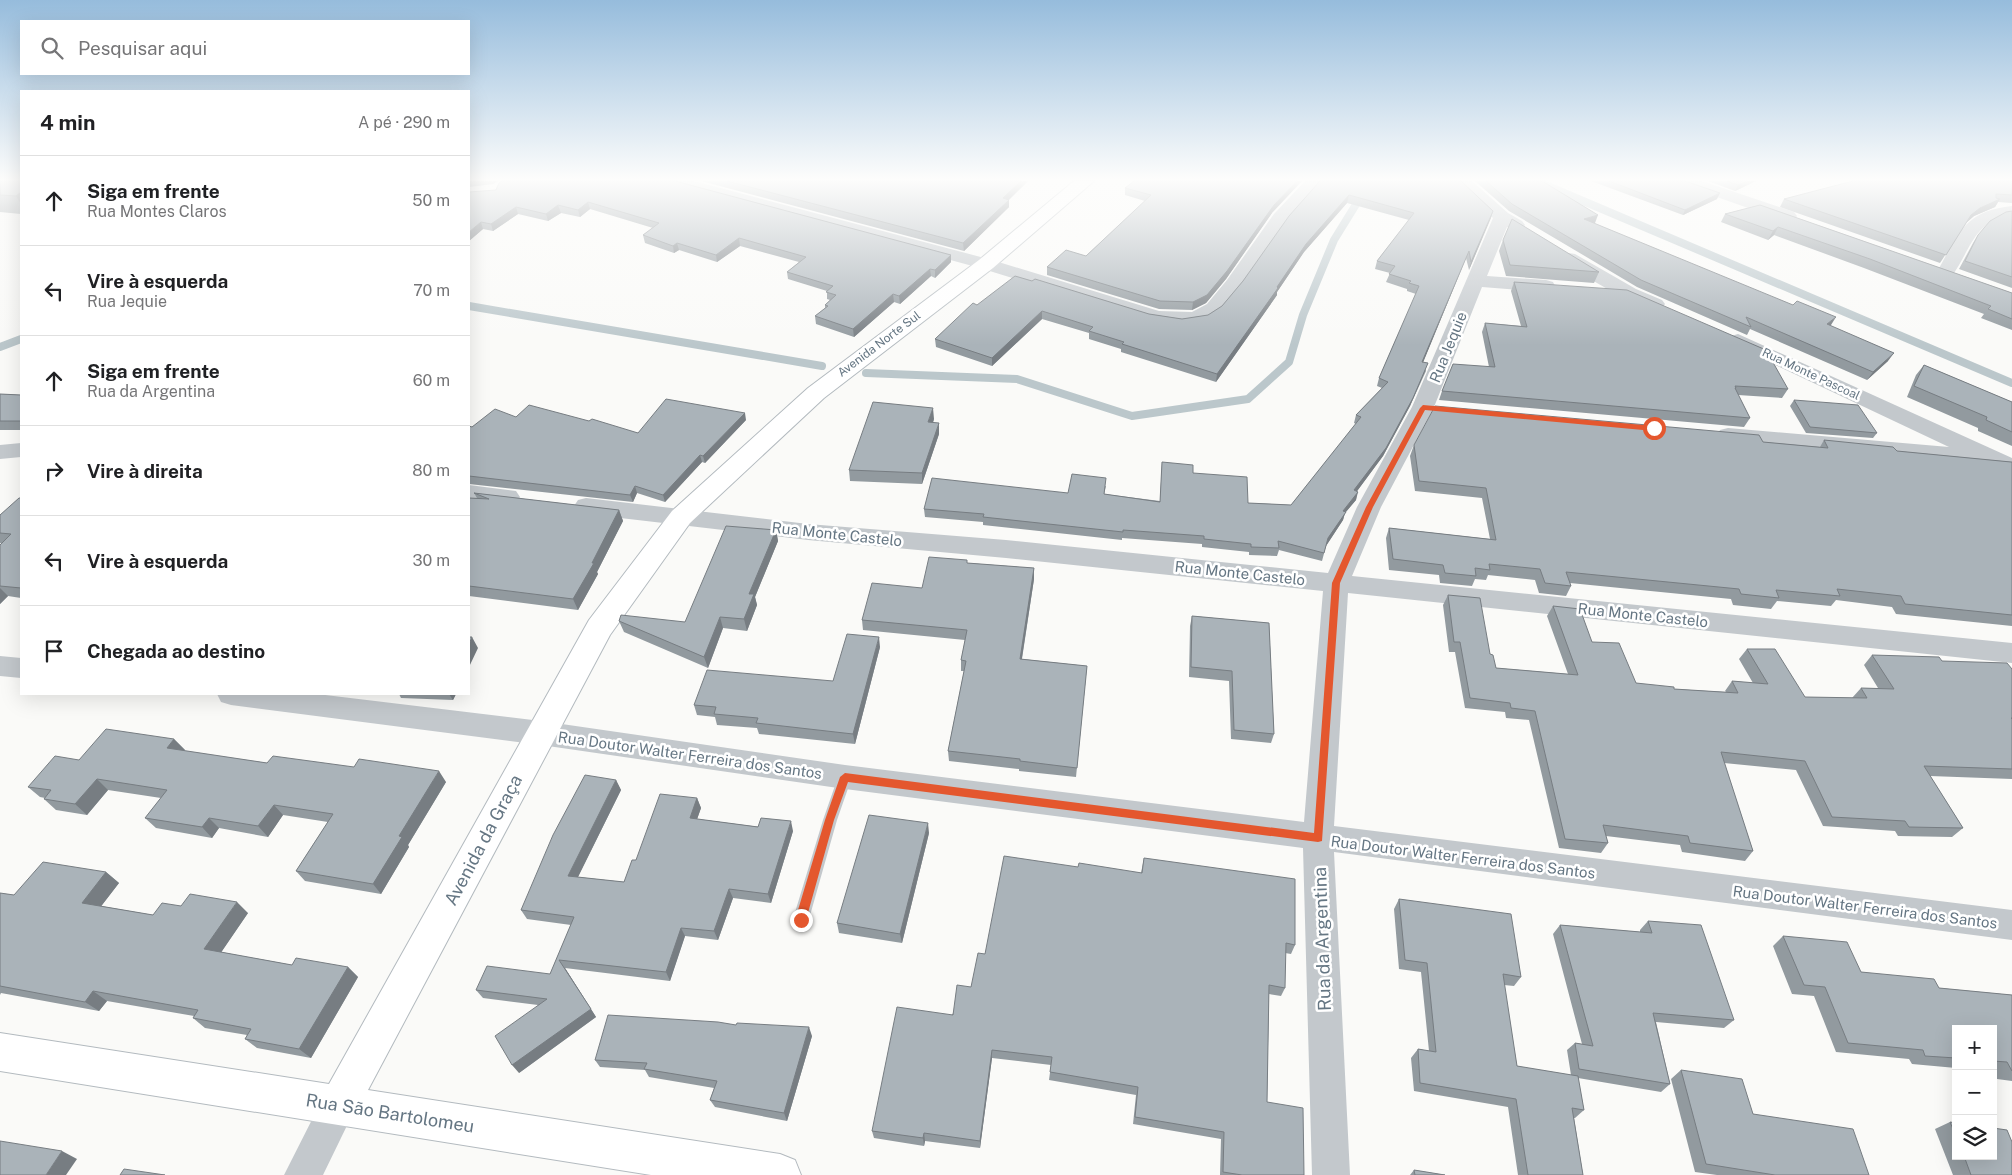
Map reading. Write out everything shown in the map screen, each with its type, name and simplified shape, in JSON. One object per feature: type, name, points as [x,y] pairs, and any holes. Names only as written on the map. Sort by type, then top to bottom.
[{"type":"street","points":[[880,236],[986,264],[1156,316],[1180,319],[1193,318],[1210,310],[1230,289],[1267,236]]},
{"type":"street","name":"Avenida Norte Sul","points":[[681,517],[816,393],[986,264],[1020,236]]},
{"type":"street","name":"Rua Jequie","points":[[1336,583],[1369,507],[1433,408],[1464,305],[1477,280],[1495,236]]},
{"type":"street","points":[[1946,272],[1967,236]]},
{"type":"street","points":[[1553,248],[1628,293],[1667,310]]},
{"type":"street","points":[[1928,265],[1965,279]]},
{"type":"street","points":[[1477,280],[1562,287]]},
{"type":"street","points":[[1591,290],[1628,293]]},
{"type":"street","name":"Rua Monte Pascoal","points":[[1722,333],[2012,467]]},
{"type":"street","points":[[1704,433],[1992,458]]},
{"type":"street","points":[[470,493],[527,499]]},
{"type":"street","name":"Rua Monte Castelo","points":[[565,504],[808,532],[1006,549],[2012,653]]},
{"type":"street","name":"Avenida da Graça","points":[[303,1175],[541,732],[599,628],[681,517]]},
{"type":"street","name":"Rua da Argentina","points":[[1331,1175],[1318,838],[1336,583]]},
{"type":"street","points":[[0,666],[20,668]]},
{"type":"street","name":"Rua Doutor Walter Ferreira dos Santos","points":[[239,695],[541,732],[845,777],[2012,925]]},
{"type":"street","name":"Rua São Bartolomeu","points":[[0,1052],[780,1175]]},
{"type":"lane","points":[[801,920],[830,820],[845,777]]},
{"type":"building","points":[[645,236],[880,236],[951,255],[935,270],[930,269],[899,296],[893,294],[853,329],[815,316],[828,306],[825,305],[836,295],[826,292],[833,286],[787,272],[806,257],[739,238],[716,255],[677,243],[673,246]]},
{"type":"building","points":[[936,236],[971,236],[963,243]]},
{"type":"building","points":[[1107,236],[1252,236],[1207,295],[1193,302],[1160,301],[1047,267],[1066,250],[1086,256]]},
{"type":"building","points":[[1275,236],[1313,236],[1217,374],[1122,344],[1124,342],[1089,331],[1093,327],[1042,311],[992,358],[935,339],[973,303],[977,305],[1015,276],[1032,281],[1035,279],[1149,314],[1182,319],[1208,315],[1222,306],[1243,281]]},
{"type":"building","points":[[1396,236],[1482,236],[1471,262],[1469,251],[1422,362],[1428,363],[1413,398],[1386,448],[1354,490],[1358,492],[1343,511],[1346,512],[1328,538],[1324,553],[1278,541],[1279,548],[1251,547],[1251,544],[1204,539],[1204,536],[1123,530],[1123,532],[983,517],[984,514],[924,509],[932,478],[1068,493],[1072,474],[1106,478],[1104,494],[1160,502],[1162,462],[1193,465],[1193,473],[1247,477],[1248,503],[1291,505],[1361,417],[1356,415],[1388,382],[1379,378],[1419,286],[1409,283],[1411,281],[1389,274],[1395,266],[1377,261]]},
{"type":"building","points":[[1505,236],[1540,236],[1599,272],[1510,265],[1503,240]]},
{"type":"building","points":[[1566,236],[1625,236],[1793,305],[1797,301],[1836,317],[1827,324],[1894,353],[1873,372],[1746,317],[1751,327],[1641,280]]},
{"type":"building","points":[[1803,236],[1848,236],[2012,293],[2012,319],[1988,309],[1991,306],[1870,259]]},
{"type":"building","points":[[1891,236],[1958,236],[1946,255]]},
{"type":"building","points":[[1978,236],[2012,236],[2012,277],[1965,261]]},
{"type":"building","points":[[1514,282],[1627,290],[1766,350],[1788,389],[1735,386],[1750,418],[1442,391],[1453,364],[1495,367],[1485,323],[1527,327]]},
{"type":"building","points":[[1924,365],[2012,402],[2012,432],[1986,420],[1987,417],[1914,386]]},
{"type":"building","points":[[0,394],[20,395],[20,421],[0,421]]},
{"type":"building","points":[[666,399],[745,413],[703,456],[700,455],[663,495],[635,486],[630,495],[470,476],[470,426],[472,427],[495,409],[516,417],[529,405],[589,421],[592,419],[638,433]]},
{"type":"building","points":[[1794,400],[1858,405],[1877,433],[1810,427]]},
{"type":"building","points":[[873,402],[933,408],[928,422],[939,423],[922,473],[849,470]]},
{"type":"building","points":[[1435,406],[1759,435],[1763,442],[1828,448],[1824,440],[1893,447],[1897,451],[2012,462],[2012,615],[1905,604],[1901,596],[1837,589],[1840,596],[1776,590],[1779,598],[1741,594],[1739,589],[1566,572],[1571,586],[1545,583],[1540,569],[1489,564],[1490,570],[1475,568],[1476,576],[1445,573],[1443,565],[1393,559],[1389,528],[1496,540],[1486,488],[1419,481],[1414,445]]},
{"type":"building","points":[[474,493],[619,510],[592,563],[594,563],[573,599],[470,586],[470,498],[489,499]]},
{"type":"building","points":[[20,498],[20,588],[0,586],[0,545],[11,534],[0,533],[0,515]]},
{"type":"building","points":[[726,526],[776,530],[749,594],[754,594],[744,619],[720,617],[704,657],[619,621],[621,615],[685,622]]},
{"type":"building","points":[[929,557],[967,560],[967,563],[1034,568],[1020,659],[1087,666],[1077,768],[948,751],[966,661],[961,660],[967,630],[862,620],[872,583],[922,588]]},
{"type":"building","points":[[1448,595],[1480,598],[1490,654],[1493,655],[1496,668],[1578,675],[1553,606],[1580,609],[1592,642],[1619,643],[1636,683],[1674,687],[1674,689],[1738,693],[1732,681],[1768,684],[1747,649],[1775,649],[1805,697],[1867,698],[1861,688],[1894,689],[1872,655],[1939,657],[1942,661],[2007,663],[2012,669],[2012,769],[1924,766],[1963,828],[1909,827],[1905,821],[1832,817],[1805,761],[1721,752],[1753,851],[1690,843],[1688,836],[1603,825],[1608,843],[1565,839],[1535,711],[1511,708],[1510,703],[1470,698],[1460,642],[1454,642]]},
{"type":"building","points":[[1192,616],[1269,623],[1274,734],[1234,730],[1232,671],[1191,667]]},
{"type":"building","points":[[847,634],[879,637],[853,734],[756,723],[758,718],[714,714],[716,707],[694,705],[707,670],[833,681]]},
{"type":"building","points":[[106,729],[174,739],[167,748],[267,763],[273,756],[354,767],[359,759],[439,771],[399,836],[402,837],[373,884],[296,871],[333,814],[274,805],[258,826],[209,818],[202,827],[145,818],[167,790],[97,779],[75,804],[44,799],[51,790],[28,787],[55,756],[79,760]]},
{"type":"building","points":[[585,775],[616,780],[568,876],[624,882],[632,860],[636,860],[660,794],[697,798],[690,818],[758,827],[761,818],[791,821],[768,894],[729,889],[714,931],[681,928],[666,972],[559,960],[591,1009],[512,1065],[495,1036],[547,999],[476,990],[487,966],[550,974],[574,917],[521,910],[553,835]]},
{"type":"building","points":[[869,815],[928,823],[900,934],[837,923]]},
{"type":"building","points":[[1004,856],[1078,867],[1079,863],[1142,873],[1144,858],[1295,879],[1295,945],[1286,943],[1285,988],[1269,985],[1267,1102],[1303,1108],[1304,1175],[1242,1175],[1223,1172],[1224,1132],[1135,1117],[1138,1087],[1050,1072],[1052,1057],[992,1050],[980,1141],[924,1133],[923,1138],[872,1131],[897,1007],[953,1015],[957,985],[971,987],[978,953],[985,954]]},
{"type":"building","points":[[43,862],[106,872],[82,903],[153,915],[162,903],[181,906],[190,894],[237,902],[204,949],[292,965],[296,958],[348,967],[299,1049],[245,1039],[251,1029],[193,1018],[198,1010],[93,991],[85,1002],[0,986],[0,893],[14,895]]},
{"type":"building","points":[[1399,899],[1511,914],[1521,977],[1503,974],[1517,1066],[1578,1076],[1584,1110],[1572,1108],[1583,1175],[1528,1175],[1516,1099],[1420,1083],[1418,1049],[1436,1052],[1427,963],[1405,960]]},
{"type":"building","points":[[1648,921],[1701,925],[1734,1020],[1653,1013],[1670,1084],[1579,1069],[1575,1043],[1593,1046],[1560,925],[1652,933]]},
{"type":"building","points":[[1783,936],[1847,942],[1861,972],[1934,979],[1939,988],[2012,995],[2012,1071],[2007,1062],[1997,1061],[1997,1025],[1952,1025],[1952,1058],[1925,1056],[1923,1050],[1848,1043],[1825,987],[1804,985]]},
{"type":"building","points":[[608,1015],[718,1022],[736,1025],[737,1023],[809,1027],[784,1113],[710,1100],[717,1081],[644,1069],[647,1063],[595,1060]]},
{"type":"building","points":[[1681,1070],[1742,1079],[1753,1114],[1853,1129],[1869,1175],[1775,1175],[1706,1164]]},
{"type":"building","points":[[1997,1129],[2007,1130],[2012,1142],[2012,1175],[1971,1175],[1965,1160],[1997,1160]]},
{"type":"building","points":[[0,1141],[62,1151],[46,1175],[0,1175]]},
{"type":"building","points":[[124,1169],[165,1175],[120,1175]]},
{"type":"building","points":[[1414,1170],[1445,1175],[1415,1175]]},
{"type":"waterway","points":[[866,373],[1017,379],[1132,416],[1248,399],[1289,362],[1303,315],[1337,236]]},
{"type":"waterway","points":[[1665,236],[2012,383]]},
{"type":"waterway","points":[[470,306],[822,366]]},
{"type":"waterway","points":[[0,347],[20,339]]},
{"type":"route","points":[[801,920],[830,820],[845,777],[1318,838],[1336,583],[1369,507],[1423,408],[1654,428]]}]
